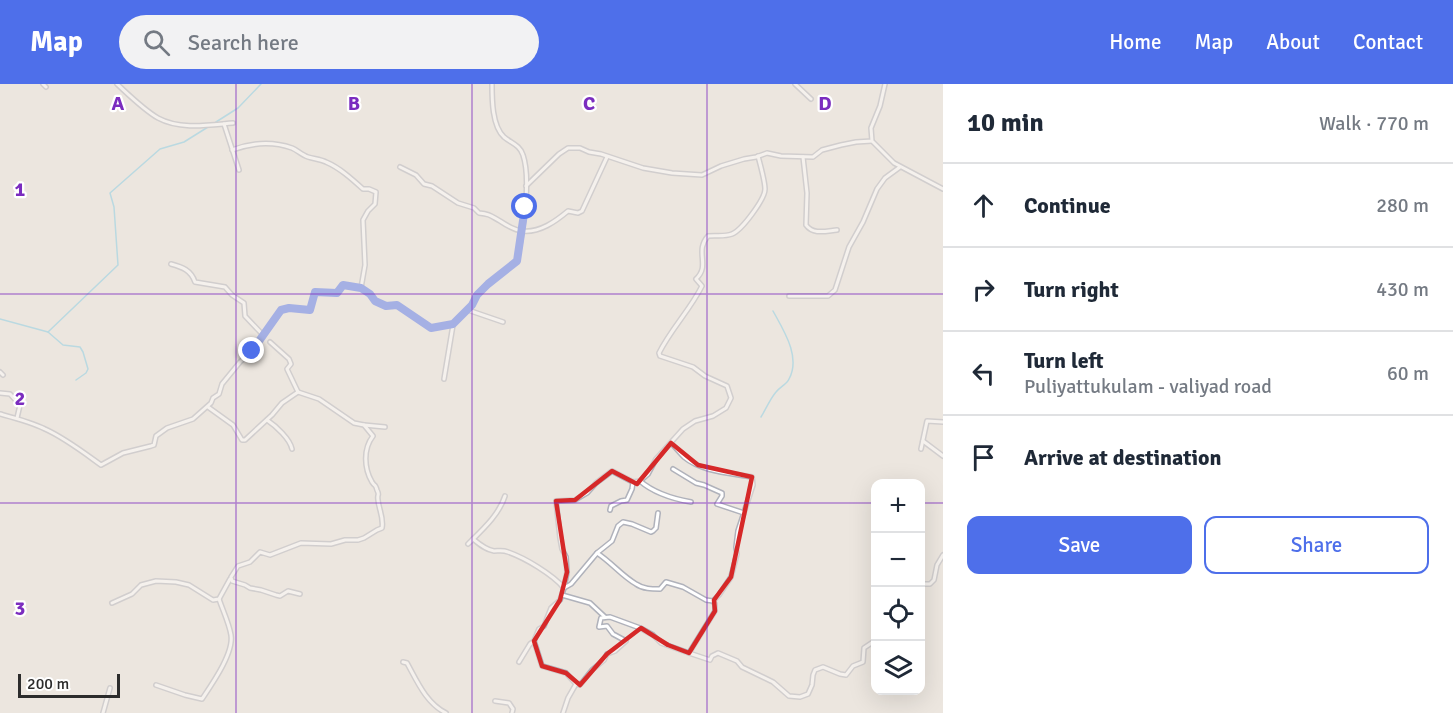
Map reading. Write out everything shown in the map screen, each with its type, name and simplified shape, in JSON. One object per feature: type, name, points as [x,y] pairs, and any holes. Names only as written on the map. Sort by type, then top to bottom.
[{"type":"street","points":[[117,84],[157,118],[169,123],[188,126],[233,123]]},
{"type":"street","points":[[0,414],[50,431],[101,465],[123,453],[154,445],[156,436],[167,428],[193,419],[219,394],[226,378],[252,351],[281,310],[289,308],[310,310],[315,292],[337,293],[343,285],[361,288],[375,301],[386,306],[397,305],[431,328],[453,324],[468,310],[477,295],[488,284],[517,261],[525,207],[526,168],[523,153],[515,143],[503,136],[492,112],[492,84]]},
{"type":"street","points":[[795,84],[811,99]]},
{"type":"street","points":[[526,186],[568,148],[580,148],[643,168],[702,175],[722,166],[767,153],[813,157],[822,150],[856,142],[872,141],[871,128],[880,106],[885,84]]},
{"type":"street","points":[[224,124],[239,170]]},
{"type":"street","points":[[873,142],[900,167],[943,189]]},
{"type":"street","points":[[232,150],[259,144],[294,148],[306,157],[324,161],[340,169],[363,189],[376,192],[375,204],[363,220],[365,265],[361,288]]},
{"type":"street","points":[[640,482],[648,474],[656,459],[683,429],[695,421],[713,416],[726,408],[731,398],[727,386],[705,376],[693,367],[660,356],[659,353],[702,286],[696,279],[703,269],[704,241],[708,236],[725,235],[736,231],[761,201],[765,189],[758,156]]},
{"type":"street","points":[[400,167],[458,203],[474,208],[479,213],[491,214],[521,231],[537,230],[550,225],[568,211],[578,213],[582,211],[607,157]]},
{"type":"street","points":[[803,157],[807,193],[806,225],[813,232],[837,230]]},
{"type":"street","points":[[789,296],[828,296],[835,290],[849,247],[877,189],[885,178],[900,167]]},
{"type":"street","points":[[171,264],[189,271],[195,282],[225,287],[244,303],[245,316],[263,335]]},
{"type":"street","points":[[468,310],[503,322]]},
{"type":"street","points":[[444,379],[453,324]]},
{"type":"street","points":[[270,342],[289,359],[291,364],[287,369],[298,392],[319,399],[354,423],[385,427]]},
{"type":"street","points":[[207,407],[233,425],[242,440],[245,440],[282,403],[298,392]]},
{"type":"street","points":[[0,393],[10,394],[20,405],[17,418]]},
{"type":"street","points":[[267,420],[287,439],[292,449]]},
{"type":"street","points":[[921,449],[927,421],[943,422]]},
{"type":"street","points":[[156,685],[202,699],[222,667],[230,648],[232,637],[219,599],[238,566],[250,562],[260,552],[270,555],[301,543],[331,544],[345,540],[358,540],[382,528],[384,521],[378,493],[366,467],[367,443],[373,436],[362,425]]},
{"type":"street","points":[[923,441],[943,456]]},
{"type":"street","points":[[672,443],[685,458],[698,465],[729,474],[752,477],[753,485],[738,531],[737,554],[731,577],[713,601]]},
{"type":"street","points":[[673,469],[696,483],[722,493],[717,504],[744,513]]},
{"type":"street","points":[[519,662],[534,641],[539,629],[544,626],[551,608],[560,600],[564,588],[567,572],[566,557],[560,538],[556,501],[575,500],[587,493],[612,471],[633,482],[640,482],[649,489],[679,500],[692,502]]},
{"type":"street","points":[[610,510],[611,506],[627,500],[633,482]]},
{"type":"street","points":[[468,544],[497,512],[505,496]]},
{"type":"street","points":[[564,588],[571,584],[597,553],[612,541],[618,526],[623,522],[651,532],[656,528],[658,513]]},
{"type":"street","points":[[473,539],[491,551],[506,551],[519,557],[548,573],[564,588]]},
{"type":"street","points":[[597,553],[636,585],[660,590],[666,582],[713,601]]},
{"type":"street","points":[[925,584],[930,584],[934,580],[937,565],[943,555]]},
{"type":"street","points":[[231,577],[232,581],[250,588],[280,596],[288,591],[300,594]]},
{"type":"street","points":[[112,603],[132,594],[141,585],[156,581],[189,585],[213,600],[219,599]]},
{"type":"street","points":[[562,595],[590,603],[606,617]]},
{"type":"street","points":[[689,653],[715,611],[713,601]]},
{"type":"street","points":[[576,684],[580,685],[607,654],[615,651],[626,641],[613,634],[608,626],[599,627],[601,618],[606,617],[646,630],[661,643],[710,660],[718,653],[773,682],[789,696],[800,697],[808,694],[813,685],[815,669],[823,667],[846,675],[854,666],[863,662],[864,648],[874,641]]},
{"type":"street","points":[[534,641],[542,666],[566,673],[576,684]]},
{"type":"street","points":[[403,662],[407,663],[425,695],[446,713]]},
{"type":"street","points":[[562,713],[576,684]]},
{"type":"street","points":[[103,713],[110,688]]},
{"type":"street","points":[[495,701],[509,703],[513,709],[512,713]]},
{"type":"highlighted area","points":[[671,443],[698,465],[752,477],[731,577],[714,600],[715,611],[693,648],[689,653],[668,645],[641,628],[607,654],[580,685],[566,673],[542,666],[534,641],[560,600],[567,572],[556,501],[575,500],[612,471],[637,484]]},
{"type":"waterway","points":[[216,122],[238,108],[261,84]]},
{"type":"waterway","points":[[48,332],[118,265],[114,207],[110,193],[160,149],[184,142],[208,127]]},
{"type":"waterway","points":[[761,417],[774,395],[788,381],[792,371],[790,344],[773,311]]},
{"type":"waterway","points":[[0,319],[48,332],[63,345],[80,347],[88,369],[76,380]]},
{"type":"route","points":[[252,351],[281,310],[289,308],[310,310],[315,292],[337,293],[343,285],[361,288],[375,301],[386,306],[397,305],[431,328],[453,324],[488,284],[517,261],[525,207]]}]
